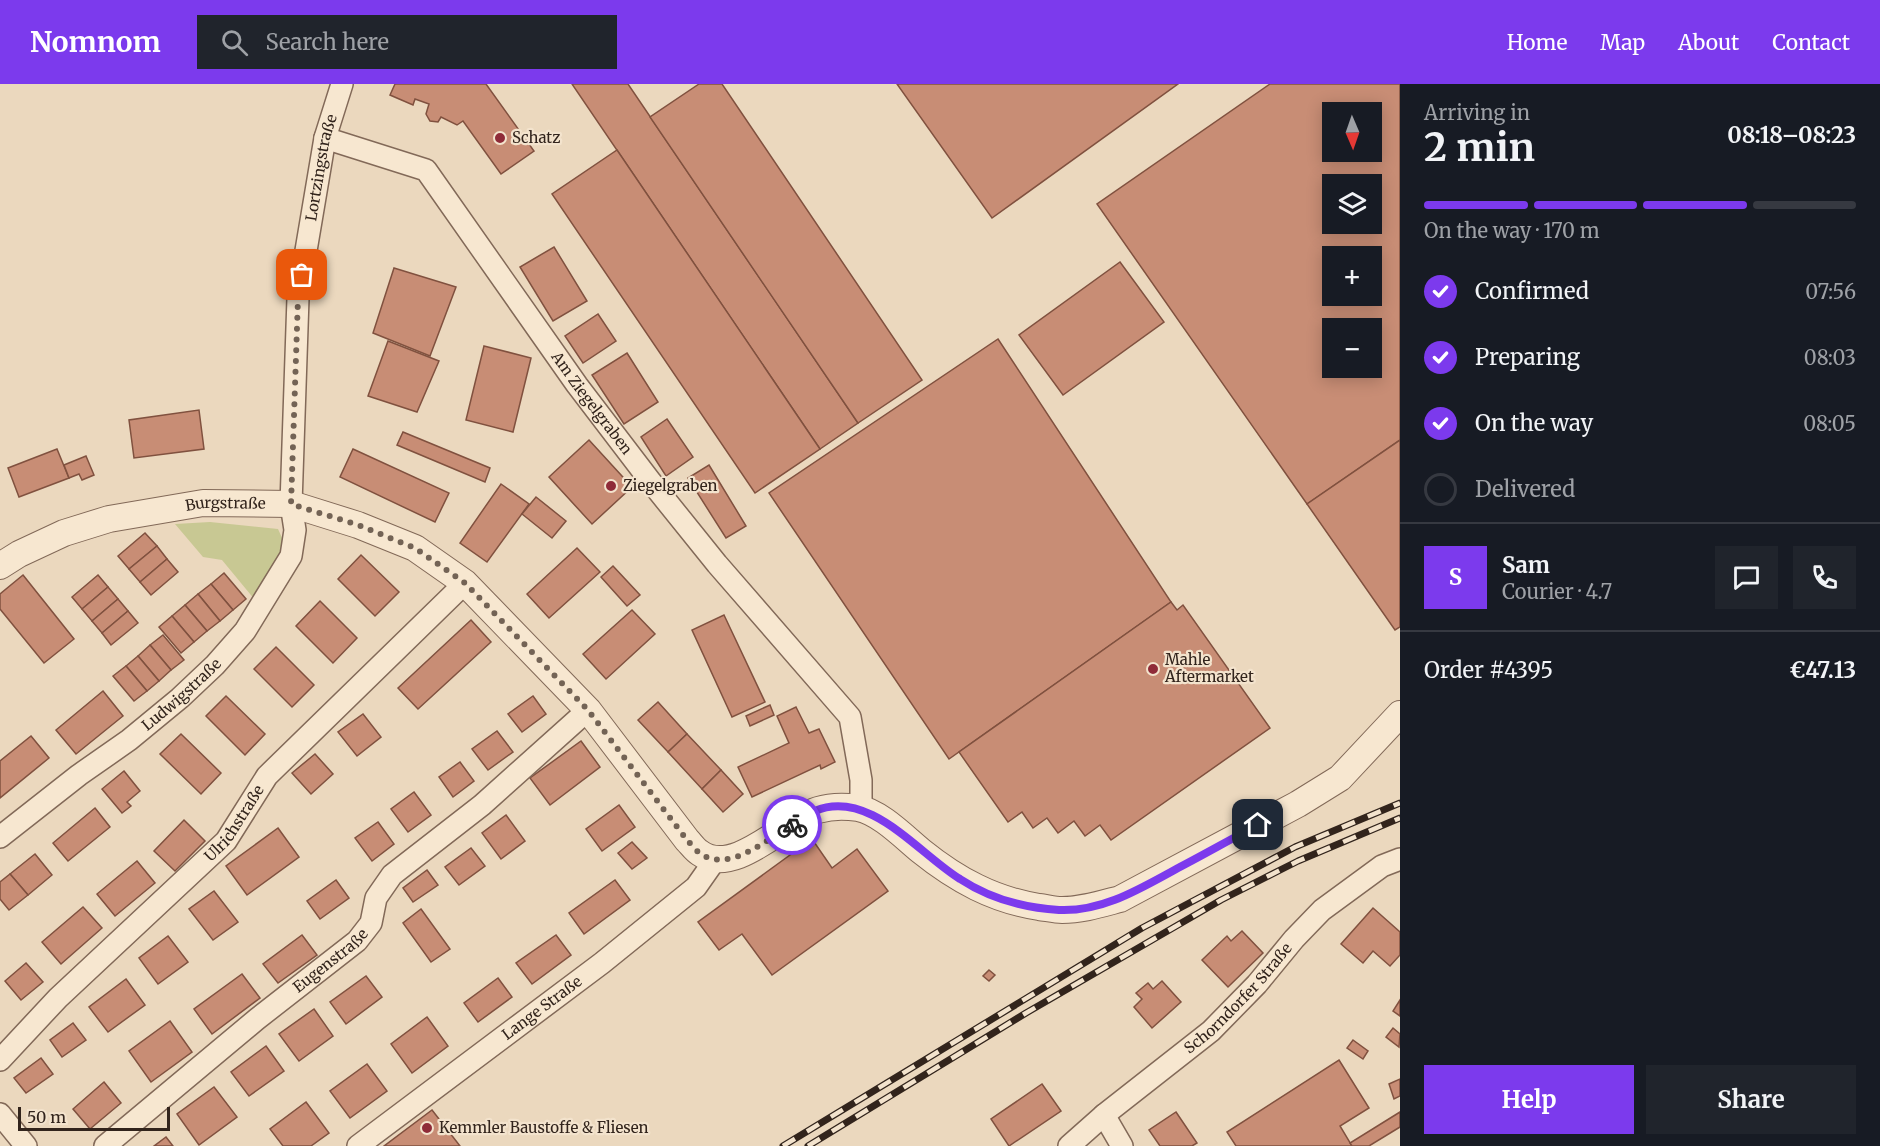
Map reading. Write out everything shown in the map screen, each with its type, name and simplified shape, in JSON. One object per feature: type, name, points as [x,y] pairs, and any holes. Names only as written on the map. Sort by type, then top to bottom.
[{"type":"street","name":"Lortzingstraße","points":[[291,504],[298,298],[325,138],[342,84]]},
{"type":"street","name":"Am Ziegelgraben","points":[[325,138],[426,170],[577,385],[651,482],[717,564],[850,717],[861,780],[861,809]]},
{"type":"street","name":"Burgstraße","points":[[0,566],[19,554],[64,533],[110,519],[203,503],[291,504],[358,525],[415,548],[465,583],[588,710],[687,840],[700,854],[715,860]]},
{"type":"street","name":"Ludwigstraße","points":[[0,837],[79,775],[129,740],[180,698],[215,665],[245,631],[291,556],[295,530],[291,504]]},
{"type":"street","name":"Ulrichstraße","points":[[0,1060],[58,998],[226,841],[267,776],[465,583]]},
{"type":"street","name":"Eugenstraße","points":[[105,1146],[257,1019],[357,941],[371,923],[376,898],[392,875],[482,805],[588,710]]},
{"type":"street","points":[[715,860],[732,859],[816,810],[835,806],[861,809],[893,826],[922,852],[960,880],[990,895],[1022,904],[1061,910],[1091,906],[1120,899],[1298,804],[1340,778],[1400,714]]},
{"type":"street","name":"Schorndorfer Straße","points":[[1069,1146],[1104,1115],[1211,1031],[1257,984],[1294,939],[1322,910],[1382,866],[1400,859]]},
{"type":"street","name":"Lange Straße","points":[[358,1146],[602,963],[696,887],[715,860]]},
{"type":"street","points":[[0,1114],[26,1146]]},
{"type":"street","points":[[1104,1115],[1122,1146]]},
{"type":"green space","points":[[210,522],[278,529],[283,540],[283,555],[255,600],[222,560],[203,557],[175,524]]},
{"type":"building","name":"Schatz","points":[[395,84],[486,84],[534,151],[501,174],[463,121],[457,125],[441,117],[438,122],[430,121],[426,114],[429,104],[415,99],[413,105],[390,95]]},
{"type":"building","points":[[572,84],[628,84],[858,423],[820,449]]},
{"type":"building","points":[[699,84],[722,84],[922,380],[858,423],[650,117]]},
{"type":"building","points":[[897,84],[1178,84],[992,218]]},
{"type":"building","points":[[1270,84],[1400,84],[1400,440],[1307,504],[1097,204]]},
{"type":"building","points":[[617,150],[820,449],[755,493],[552,194]]},
{"type":"building","points":[[554,247],[587,301],[553,321],[520,267]]},
{"type":"building","points":[[1120,262],[1164,322],[1063,395],[1019,335]]},
{"type":"building","points":[[394,268],[456,287],[430,356],[373,333]]},
{"type":"building","points":[[598,314],[616,341],[583,363],[565,336]]},
{"type":"building","points":[[998,339],[1171,602],[949,759],[769,493]]},
{"type":"building","points":[[388,341],[439,361],[417,412],[368,396]]},
{"type":"building","points":[[484,346],[531,358],[513,432],[466,420]]},
{"type":"building","points":[[627,353],[658,402],[624,424],[592,375]]},
{"type":"building","points":[[199,410],[204,449],[134,458],[129,420]]},
{"type":"building","points":[[667,419],[693,457],[666,476],[641,437]]},
{"type":"building","points":[[403,432],[490,468],[485,482],[397,445]]},
{"type":"building","points":[[589,440],[632,487],[592,524],[549,477]]},
{"type":"building","points":[[1400,440],[1400,627],[1395,630],[1307,504]]},
{"type":"building","points":[[57,449],[69,478],[19,497],[8,468]]},
{"type":"building","points":[[353,449],[449,493],[435,522],[340,477]]},
{"type":"building","points":[[86,456],[94,475],[82,480],[79,474],[69,478],[64,465]]},
{"type":"building","points":[[709,465],[746,526],[726,538],[688,478]]},
{"type":"building","points":[[501,484],[529,504],[487,562],[460,543]]},
{"type":"building","points":[[536,497],[566,521],[552,538],[522,514]]},
{"type":"building","points":[[145,533],[157,546],[129,569],[118,556]]},
{"type":"building","points":[[157,546],[167,559],[140,582],[129,569]]},
{"type":"building","points":[[577,548],[600,572],[549,618],[527,594]]},
{"type":"building","points":[[361,555],[399,592],[375,616],[338,579]]},
{"type":"building","points":[[167,559],[178,572],[151,595],[140,582]]},
{"type":"building","points":[[613,566],[640,595],[627,606],[601,577]]},
{"type":"building","points":[[224,573],[246,599],[233,610],[211,584]]},
{"type":"building","points":[[23,575],[74,639],[44,663],[0,609],[0,594]]},
{"type":"building","points":[[98,575],[108,587],[82,609],[72,597]]},
{"type":"building","points":[[211,584],[233,610],[220,621],[198,594]]},
{"type":"building","points":[[108,587],[118,599],[92,621],[82,609]]},
{"type":"building","points":[[198,594],[220,621],[207,631],[185,605]]},
{"type":"building","points":[[118,599],[128,611],[102,633],[92,621]]},
{"type":"building","points":[[320,601],[357,638],[333,663],[296,626]]},
{"type":"building","name":"Mahle Aftermarket","points":[[1171,602],[1177,610],[1183,605],[1270,728],[1111,840],[1100,825],[1085,836],[1074,821],[1058,833],[1047,818],[1033,828],[1022,812],[1008,822],[959,752]]},
{"type":"building","points":[[185,605],[207,631],[194,642],[172,616]]},
{"type":"building","points":[[632,610],[655,634],[606,679],[583,654]]},
{"type":"building","points":[[128,611],[138,623],[111,645],[102,633]]},
{"type":"building","points":[[724,615],[765,702],[732,717],[692,630]]},
{"type":"building","points":[[172,616],[194,642],[181,653],[159,627]]},
{"type":"building","points":[[471,620],[491,642],[418,709],[398,688]]},
{"type":"building","points":[[163,635],[184,660],[171,670],[150,645]]},
{"type":"building","points":[[150,645],[171,670],[159,681],[138,656]]},
{"type":"building","points":[[276,647],[314,685],[292,707],[254,669]]},
{"type":"building","points":[[138,656],[159,681],[147,691],[126,666]]},
{"type":"building","points":[[126,666],[147,691],[134,701],[113,676]]},
{"type":"building","points":[[103,691],[123,716],[76,754],[56,730]]},
{"type":"building","points":[[226,696],[265,734],[245,755],[206,716]]},
{"type":"building","points":[[533,696],[546,714],[522,732],[508,714]]},
{"type":"building","points":[[658,702],[687,734],[668,752],[638,720]]},
{"type":"building","points":[[770,705],[774,715],[750,726],[746,716]]},
{"type":"building","points":[[796,707],[809,733],[819,729],[835,762],[821,769],[820,765],[752,797],[738,767],[789,743],[777,716]]},
{"type":"building","points":[[363,714],[381,737],[357,756],[338,732]]},
{"type":"building","points":[[497,731],[513,752],[488,770],[472,749]]},
{"type":"building","points":[[181,734],[221,773],[201,794],[160,754]]},
{"type":"building","points":[[687,734],[721,770],[702,789],[668,752]]},
{"type":"building","points":[[31,736],[49,758],[0,798],[0,761]]},
{"type":"building","points":[[581,741],[600,767],[550,805],[530,778]]},
{"type":"building","points":[[315,754],[333,774],[311,794],[292,773]]},
{"type":"building","points":[[460,762],[474,781],[453,797],[439,777]]},
{"type":"building","points":[[721,770],[743,794],[723,812],[702,789]]},
{"type":"building","points":[[124,771],[140,791],[127,802],[131,806],[122,813],[102,789]]},
{"type":"building","points":[[414,792],[431,815],[408,832],[391,809]]},
{"type":"building","points":[[619,805],[635,827],[602,851],[586,829]]},
{"type":"building","points":[[95,808],[110,827],[68,861],[53,843]]},
{"type":"building","points":[[506,815],[525,841],[501,859],[482,833]]},
{"type":"building","points":[[184,820],[205,841],[175,871],[154,851]]},
{"type":"building","points":[[378,822],[394,844],[372,861],[355,838]]},
{"type":"building","points":[[278,828],[299,857],[247,895],[226,866]]},
{"type":"building","points":[[812,839],[832,868],[857,849],[888,891],[772,975],[742,934],[719,950],[698,922]]},
{"type":"building","points":[[632,842],[647,858],[632,869],[618,853]]},
{"type":"building","points":[[471,848],[485,866],[459,885],[445,867]]},
{"type":"building","points":[[35,854],[52,875],[28,895],[10,874]]},
{"type":"building","points":[[137,861],[155,883],[115,916],[97,894]]},
{"type":"building","points":[[427,870],[438,885],[413,902],[403,888]]},
{"type":"building","points":[[10,874],[28,895],[9,910],[0,899],[0,882]]},
{"type":"building","points":[[336,880],[349,898],[320,919],[307,901]]},
{"type":"building","points":[[615,880],[630,900],[584,934],[569,913]]},
{"type":"building","points":[[214,891],[238,922],[213,940],[189,909]]},
{"type":"building","points":[[83,907],[102,928],[61,964],[42,942]]},
{"type":"building","points":[[1373,908],[1400,932],[1400,955],[1390,966],[1373,951],[1363,963],[1341,944]]},
{"type":"building","points":[[421,909],[450,949],[431,962],[403,923]]},
{"type":"building","points":[[1242,931],[1263,953],[1228,987],[1202,960],[1227,936],[1231,941]]},
{"type":"building","points":[[302,935],[317,955],[278,983],[263,964]]},
{"type":"building","points":[[556,935],[571,955],[532,984],[516,963]]},
{"type":"building","points":[[168,936],[188,962],[158,984],[139,958]]},
{"type":"building","points":[[26,963],[43,982],[21,1000],[5,981]]},
{"type":"building","points":[[989,970],[995,975],[989,981],[983,976]]},
{"type":"building","points":[[242,974],[260,998],[212,1034],[194,1009]]},
{"type":"building","points":[[366,976],[382,997],[346,1024],[330,1002]]},
{"type":"building","points":[[498,978],[512,997],[478,1022],[464,1003]]},
{"type":"building","points":[[126,979],[145,1005],[108,1032],[89,1007]]},
{"type":"building","points":[[1162,981],[1181,1002],[1152,1028],[1134,1007],[1142,999],[1136,993],[1148,983],[1153,989]]},
{"type":"building","points":[[1400,1000],[1400,1016],[1393,1011]]},
{"type":"building","points":[[314,1009],[333,1036],[299,1061],[279,1034]]},
{"type":"building","points":[[427,1017],[448,1046],[412,1073],[391,1044]]},
{"type":"building","points":[[170,1021],[192,1052],[151,1082],[129,1051]]},
{"type":"building","points":[[73,1023],[86,1040],[62,1057],[50,1040]]},
{"type":"building","points":[[1393,1028],[1400,1034],[1399,1047],[1386,1037]]},
{"type":"building","points":[[1353,1040],[1368,1051],[1363,1059],[1347,1048]]},
{"type":"building","points":[[266,1046],[284,1071],[249,1096],[231,1072]]},
{"type":"building","points":[[41,1058],[53,1074],[26,1093],[14,1078]]},
{"type":"building","points":[[1339,1060],[1369,1108],[1340,1126],[1352,1146],[1236,1146],[1227,1132]]},
{"type":"building","points":[[367,1064],[387,1091],[350,1118],[330,1091]]},
{"type":"building","points":[[1400,1079],[1400,1096],[1394,1099],[1389,1084]]},
{"type":"building","points":[[104,1082],[121,1103],[90,1129],[73,1109]]},
{"type":"building","points":[[1042,1084],[1061,1111],[1009,1146],[991,1119]]},
{"type":"building","points":[[214,1087],[237,1117],[199,1145],[177,1114]]},
{"type":"building","points":[[306,1102],[329,1133],[311,1146],[283,1146],[270,1129]]},
{"type":"building","name":"Kemmler Baustoffe & Fliesen","points":[[432,1110],[460,1146],[384,1146]]},
{"type":"building","points":[[1176,1112],[1197,1143],[1192,1146],[1160,1146],[1149,1130]]},
{"type":"building","points":[[1400,1112],[1400,1127],[1369,1146],[1352,1146],[1350,1143]]},
{"type":"building","points":[[166,1137],[173,1146],[154,1146]]},
{"type":"railway","points":[[783,1146],[1142,928],[1295,847],[1400,803]]},
{"type":"railway","points":[[808,1146],[1026,1013],[1221,900],[1298,861],[1400,818]]},
{"type":"way so far","points":[[302,275],[298,298],[291,504],[358,525],[415,548],[465,583],[588,710],[700,854],[715,860],[732,859],[792,825]]},
{"type":"place","name":"Schatz","points":[[500,138]]},
{"type":"place","name":"Ziegelgraben","points":[[611,486]]},
{"type":"place","name":"Mahle Aftermarket","points":[[1153,669]]},
{"type":"place","name":"Kemmler Baustoffe & Fliesen","points":[[427,1128]]},
{"type":"route","points":[[792,825],[816,810],[835,806],[861,809],[893,826],[922,852],[960,880],[990,895],[1022,904],[1061,910],[1120,899],[1258,825]]}]
